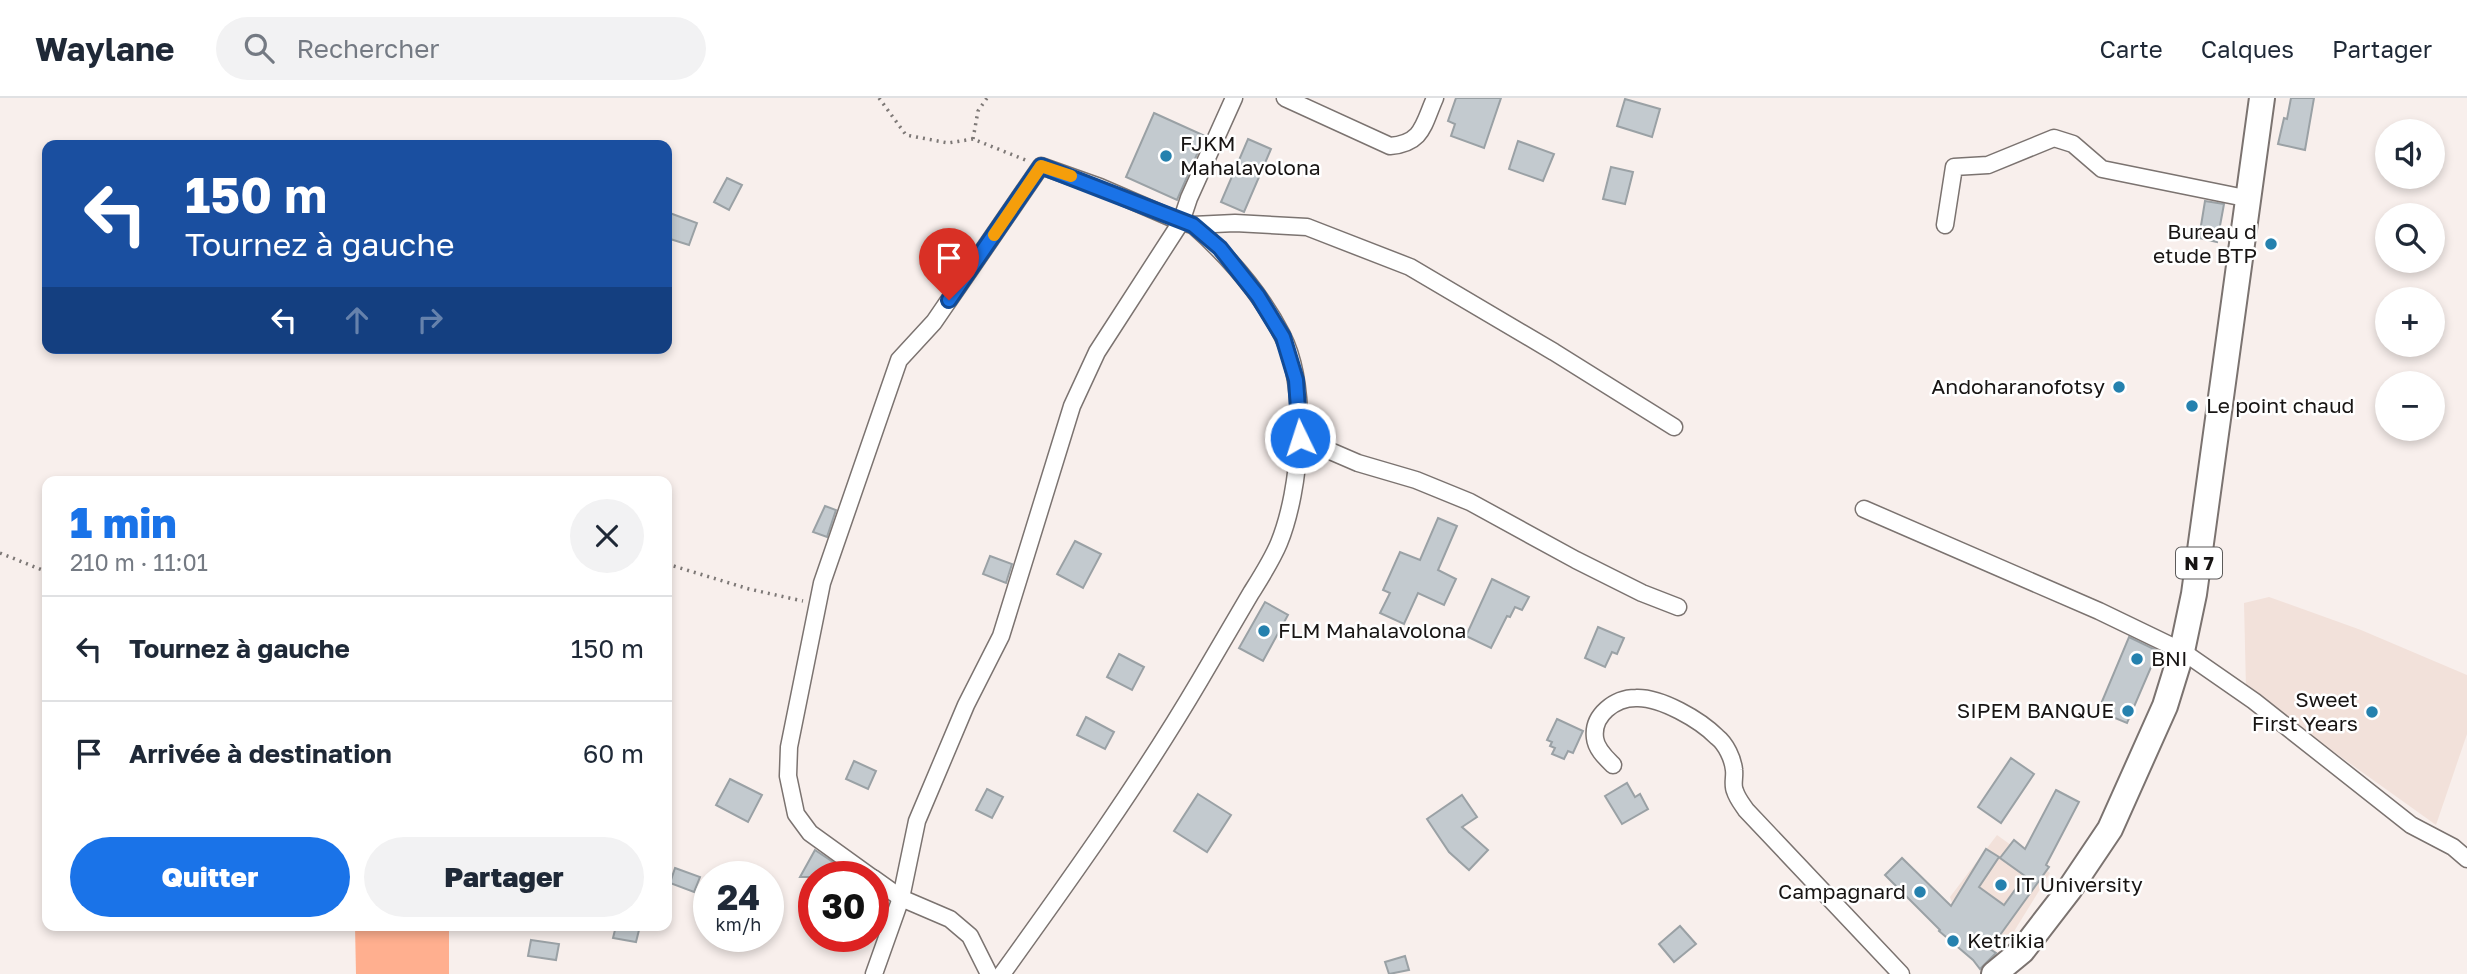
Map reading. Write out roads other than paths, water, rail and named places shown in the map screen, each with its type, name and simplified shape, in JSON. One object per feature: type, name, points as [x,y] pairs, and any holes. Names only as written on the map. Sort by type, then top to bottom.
[{"type":"main road","name":"N 7","points":[[1994,974],[2022,951],[2069,890],[2110,829],[2165,706],[2182,651],[2194,594],[2262,98]]},
{"type":"street","points":[[874,974],[901,898],[917,821],[966,705],[1001,636],[1072,406],[1097,352],[1187,224],[1189,198],[1234,98]]},
{"type":"street","points":[[1284,98],[1390,145],[1406,144],[1413,140],[1422,128],[1435,98]]},
{"type":"street","points":[[1945,225],[1954,167],[1988,165],[2054,138],[2073,144],[2102,169],[2250,199]]},
{"type":"street","points":[[849,861],[810,833],[796,814],[788,776],[789,747],[826,571],[899,360],[934,322],[1041,166],[1100,187],[1187,224],[1220,248],[1258,296],[1283,337],[1296,380],[1300,438],[1292,504],[1279,544],[1189,698],[1109,824],[1002,974]]},
{"type":"street","points":[[1187,224],[1235,223],[1307,227],[1410,267],[1674,427]]},
{"type":"street","points":[[1300,438],[1357,463],[1416,480],[1470,502],[1576,560],[1642,593],[1678,607]]},
{"type":"street","points":[[1864,509],[2099,611],[2182,651],[2254,701],[2411,825],[2453,847],[2467,859]]},
{"type":"street","points":[[1613,765],[1602,754],[1595,739],[1597,722],[1613,702],[1637,698],[1665,705],[1694,717],[1720,738],[1729,753],[1735,769],[1733,789],[1746,810],[1901,974]]},
{"type":"street","points":[[889,890],[901,898],[950,919],[960,927],[970,936],[989,974]]},
{"type":"place","name":"FJKM Mahalavolona","points":[[1166,156]]},
{"type":"place","name":"Bureau d etude BTP","points":[[2271,244]]},
{"type":"place","name":"Andoharanofotsy","points":[[2119,387]]},
{"type":"place","name":"Le point chaud","points":[[2192,406]]},
{"type":"place","name":"FLM Mahalavolona","points":[[1264,631]]},
{"type":"place","name":"BNI","points":[[2137,659]]},
{"type":"place","name":"SIPEM BANQUE","points":[[2128,711]]},
{"type":"place","name":"Sweet First Years","points":[[2372,712]]},
{"type":"place","name":"IT University","points":[[2001,885]]},
{"type":"place","name":"Campagnard","points":[[1920,892]]},
{"type":"place","name":"Ketrikia","points":[[1953,941]]}]
